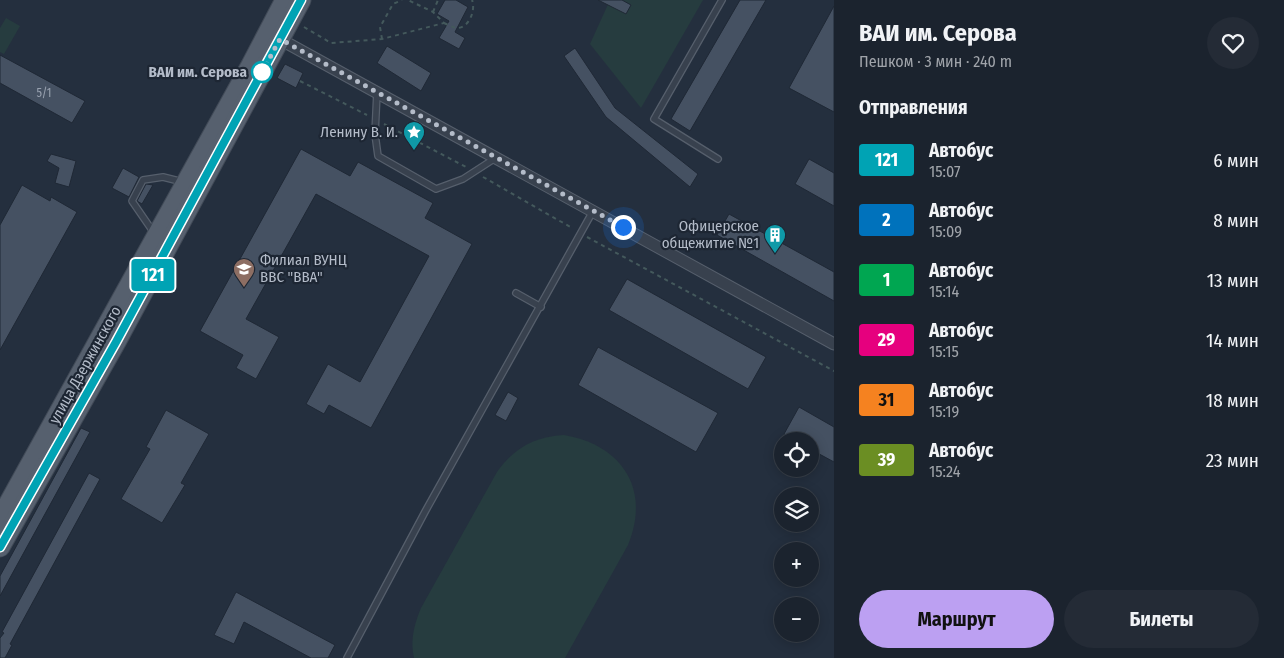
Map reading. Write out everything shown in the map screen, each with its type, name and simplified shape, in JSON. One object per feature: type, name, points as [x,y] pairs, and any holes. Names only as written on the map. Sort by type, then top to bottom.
[{"type":"main road","name":"улица Дзержинского","points":[[0,547],[109,339],[274,36],[285,0]]},
{"type":"main road","name":"улица Дзержинского","points":[[0,519],[109,339],[156,236],[185,183],[274,36],[301,0]]},
{"type":"street","points":[[274,36],[834,344]]},
{"type":"lane","points":[[718,159],[654,119],[722,0]]},
{"type":"lane","points":[[377,92],[375,134],[378,156],[436,189],[462,179],[497,157]]},
{"type":"lane","points":[[156,236],[132,201],[143,180],[163,177],[185,183]]},
{"type":"lane","points":[[347,658],[426,510],[593,211]]},
{"type":"lane","points":[[516,293],[541,307]]},
{"type":"path","points":[[382,40],[380,26],[393,4],[402,0]]},
{"type":"path","points":[[408,0],[433,12],[444,23],[457,28],[463,26],[471,17],[474,6],[472,0]]},
{"type":"path","points":[[433,12],[438,0]]},
{"type":"path","points":[[299,23],[331,43],[382,40],[444,23]]},
{"type":"path","points":[[300,81],[475,172],[581,233],[834,371]]},
{"type":"green space","points":[[610,0],[703,0],[641,108],[590,44]]},
{"type":"green space","points":[[6,18],[20,26],[4,54],[0,52],[0,28]]},
{"type":"green space","points":[[564,435],[584,440],[616,459],[626,473],[633,488],[636,506],[634,525],[628,545],[565,658],[414,658],[413,633],[421,608],[497,472],[510,456],[526,445],[543,438]]},
{"type":"building","points":[[445,0],[456,0],[468,7],[455,32],[465,38],[459,49],[439,38],[449,21],[437,14]]},
{"type":"building","points":[[598,0],[622,0],[631,5],[626,14]]},
{"type":"building","points":[[740,0],[766,0],[690,131],[671,119]]},
{"type":"building","points":[[834,6],[834,112],[789,88]]},
{"type":"building","points":[[387,46],[431,73],[421,91],[377,63]]},
{"type":"building","points":[[575,48],[615,108],[698,174],[690,187],[606,117],[564,56]]},
{"type":"building","points":[[0,55],[85,101],[72,123],[0,83]]},
{"type":"building","points":[[285,64],[303,73],[296,88],[277,78]]},
{"type":"building","name":"Филиал ВУНЦ ВВС \"ВВА\"","points":[[301,149],[350,176],[358,162],[433,203],[425,218],[472,244],[371,428],[329,405],[324,414],[306,404],[328,364],[360,382],[429,256],[316,194],[246,319],[279,337],[256,379],[236,368],[243,355],[200,331]]},
{"type":"building","points":[[51,154],[76,161],[69,187],[55,183],[59,168],[47,161]]},
{"type":"building","points":[[809,159],[834,173],[834,206],[795,184]]},
{"type":"building","points":[[123,168],[139,177],[129,197],[112,188]]},
{"type":"building","points":[[146,184],[153,185],[142,204],[137,201]]},
{"type":"building","points":[[22,185],[50,201],[51,197],[77,212],[0,350],[0,225]]},
{"type":"building","name":"Офицерское общежитие №1","points":[[729,214],[834,272],[834,301],[717,235]]},
{"type":"building","points":[[627,279],[766,357],[748,389],[609,310]]},
{"type":"building","points":[[598,347],[718,413],[696,452],[578,385]]},
{"type":"building","points":[[508,392],[518,398],[506,421],[495,415]]},
{"type":"building","points":[[799,407],[834,427],[834,462],[819,454],[819,432],[785,432]]},
{"type":"building","points":[[166,410],[209,434],[181,483],[185,485],[162,523],[121,499],[150,449],[146,447]]},
{"type":"building","points":[[81,428],[90,432],[0,596],[0,576]]},
{"type":"building","points":[[89,473],[100,479],[10,644],[12,645],[5,658],[0,658],[0,638],[4,633],[2,632]]},
{"type":"building","points":[[236,592],[335,645],[328,658],[311,658],[244,622],[234,644],[214,635]]},
{"type":"bus line","name":"121","points":[[0,547],[116,342],[301,0]]},
{"type":"place","name":"ВАИ им. Серова","points":[[262,72]]},
{"type":"place","name":"Ленину В. И.","points":[[414,151]]},
{"type":"place","name":"Офицерское общежитие №1","points":[[775,254]]},
{"type":"place","name":"Филиал ВУНЦ ВВС \"ВВА\"","points":[[244,288]]},
{"type":"route","points":[[262,72],[280,39],[623,227]]}]
